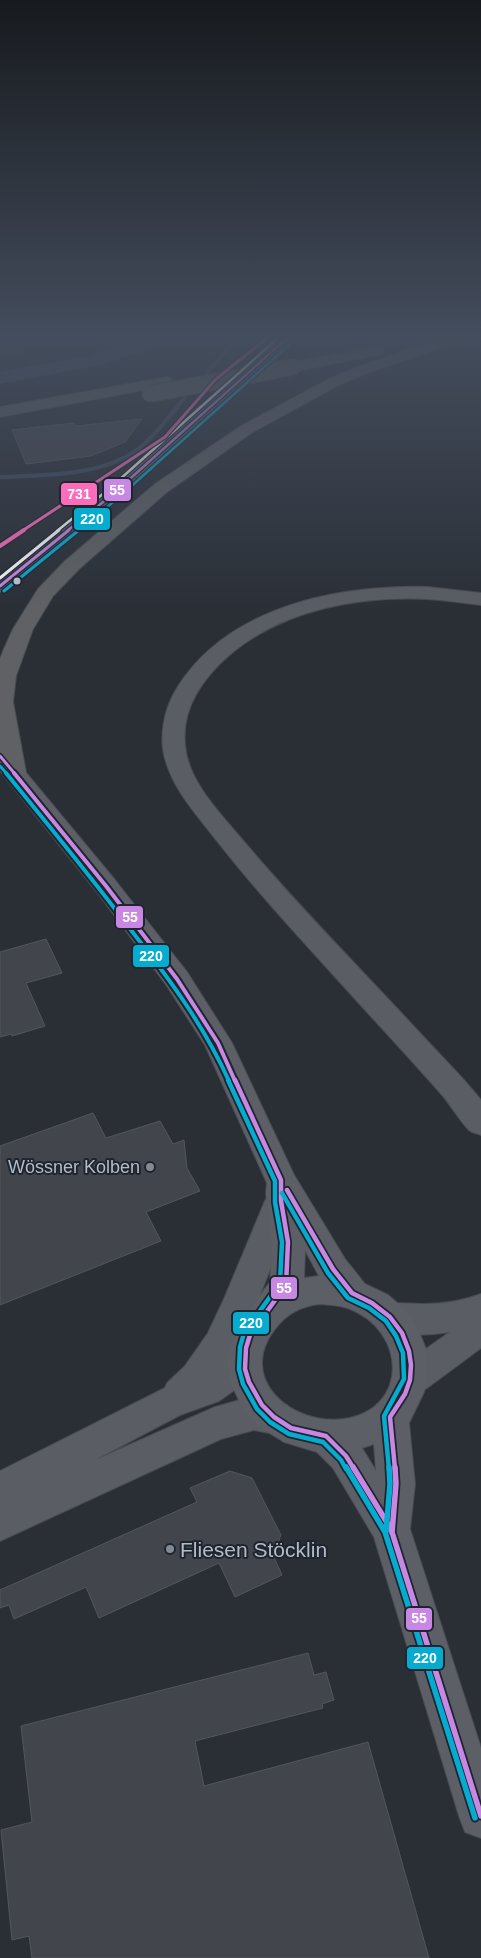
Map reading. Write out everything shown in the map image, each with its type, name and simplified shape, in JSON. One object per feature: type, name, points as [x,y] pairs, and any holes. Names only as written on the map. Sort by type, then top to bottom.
[{"type":"highway","points":[[7,764],[2,702],[5,676],[23,629],[45,593],[72,565],[161,488],[246,430]]},
{"type":"main road","points":[[0,586],[114,494],[185,430]]},
{"type":"main road","points":[[7,764],[118,901],[177,979],[218,1043],[281,1190],[352,1293]]},
{"type":"main road","points":[[271,1308],[289,1297],[307,1292],[334,1290],[352,1293],[372,1303],[390,1317],[402,1333],[412,1365],[410,1380],[405,1394],[390,1417],[359,1433],[344,1436],[307,1434],[291,1428],[274,1417],[262,1405],[248,1382],[245,1369],[246,1348],[250,1335],[286,1285],[288,1242],[281,1190]]},
{"type":"main road","points":[[390,1417],[396,1484],[391,1529]]},
{"type":"main road","points":[[326,1436],[346,1456],[391,1529],[481,1816]]},
{"type":"street","points":[[481,599],[421,593],[366,596],[324,604],[269,620],[228,644],[192,680],[177,710],[173,747],[182,777],[200,804],[256,873],[365,990],[481,1123]]},
{"type":"street","points":[[169,1403],[198,1377],[220,1344],[241,1300],[281,1190]]},
{"type":"street","points":[[390,1317],[420,1320],[446,1319],[481,1310]]},
{"type":"street","points":[[410,1380],[459,1346],[478,1329],[481,1321]]},
{"type":"street","points":[[0,1490],[169,1403],[206,1390],[230,1373],[246,1348]]},
{"type":"street","points":[[0,1522],[214,1424],[254,1413],[274,1417]]},
{"type":"building","points":[[12,430],[134,430],[125,442],[91,456],[26,464]]},
{"type":"building","points":[[46,939],[62,973],[26,983],[45,1026],[12,1036],[11,1034],[0,1037],[0,952]]},
{"type":"building","points":[[93,1113],[106,1138],[160,1121],[173,1144],[184,1140],[187,1168],[200,1191],[146,1212],[161,1241],[0,1305],[0,1146]]},
{"type":"building","points":[[230,1471],[252,1478],[281,1535],[273,1555],[282,1575],[235,1597],[219,1563],[99,1618],[86,1587],[14,1619],[9,1605],[0,1608],[0,1590],[197,1502],[190,1488]]},
{"type":"building","points":[[308,1653],[314,1675],[326,1672],[334,1700],[322,1704],[323,1708],[195,1741],[204,1786],[368,1742],[429,1958],[32,1958],[29,1936],[12,1940],[1,1830],[32,1822],[21,1726]]},
{"type":"waterway","points":[[0,477],[37,476],[94,469],[128,455],[143,445],[157,430]]},
{"type":"transit line","name":"731","points":[[0,546],[165,437],[171,430]]},
{"type":"transit line","points":[[0,578],[109,489],[175,430]]},
{"type":"transit line","name":"55","points":[[0,586],[113,494],[184,430]]},
{"type":"transit line","name":"220","points":[[4,591],[117,499],[194,430]]},
{"type":"transit line","name":"55","points":[[0,756],[106,886],[177,979],[218,1043],[281,1180],[281,1201],[288,1242],[286,1285],[250,1335],[246,1348],[245,1369],[249,1382],[262,1405],[274,1417],[291,1428],[326,1436],[346,1456],[391,1529],[481,1816]]},
{"type":"transit line","name":"220","points":[[0,766],[101,890],[172,983],[213,1046],[275,1181],[275,1202],[282,1242],[280,1283],[244,1333],[240,1347],[239,1369],[243,1384],[257,1409],[270,1422],[289,1434],[323,1442],[341,1460],[385,1532],[475,1818]]},
{"type":"transit line","name":"55","points":[[287,1190],[333,1269],[352,1293],[372,1303],[390,1317],[402,1333],[409,1351],[411,1365],[410,1380],[405,1394],[390,1417],[396,1484],[392,1533]]},
{"type":"transit line","name":"220","points":[[282,1193],[328,1273],[348,1298],[369,1308],[386,1321],[396,1336],[403,1353],[404,1379],[384,1416],[390,1484],[386,1532]]},
{"type":"place","name":"Wössner Kolben","points":[[150,1167]]},
{"type":"place","name":"Fliesen Stöcklin","points":[[170,1549]]}]
